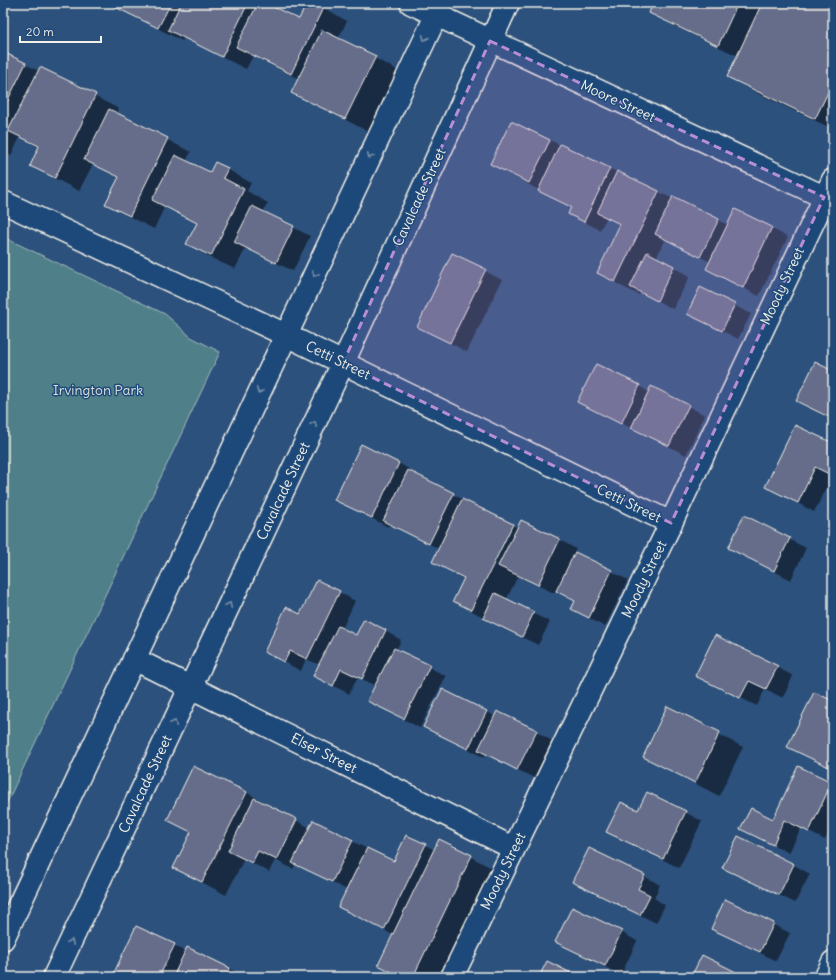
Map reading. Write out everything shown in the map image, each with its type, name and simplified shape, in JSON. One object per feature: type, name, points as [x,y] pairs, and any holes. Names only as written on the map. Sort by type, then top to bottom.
[{"type":"street","name":"Moore Street","points":[[412,3],[439,9],[490,41],[828,188]]},
{"type":"street","name":"Cavalcade Street","points":[[54,977],[343,363],[508,3]]},
{"type":"street","points":[[3,938],[439,9]]},
{"type":"street","name":"Moody Street","points":[[452,977],[671,523],[828,188]]},
{"type":"street","name":"Cetti Street","points":[[3,202],[286,335],[671,523]]},
{"type":"street","name":"Elser Street","points":[[134,659],[513,848]]},
{"type":"street","points":[[826,977],[833,962]]},
{"type":"highlighted area","points":[[490,41],[824,197],[671,523],[343,363]]},
{"type":"green space","name":"Irvington Park","points":[[3,237],[165,314],[191,337],[220,352],[3,811]]},
{"type":"building","points":[[107,3],[171,3],[158,28]]},
{"type":"building","points":[[181,3],[248,3],[222,57],[168,30]]},
{"type":"building","points":[[258,3],[265,3],[299,19],[307,3],[317,3],[324,6],[291,74],[236,47]]},
{"type":"building","points":[[653,3],[738,3],[718,46],[649,13]]},
{"type":"building","points":[[762,3],[833,3],[833,82],[815,119],[727,77]]},
{"type":"building","points":[[322,30],[376,56],[345,119],[291,93]]},
{"type":"building","points":[[3,52],[26,63],[3,110]]},
{"type":"building","points":[[40,67],[96,94],[55,178],[30,166],[39,146],[8,131]]},
{"type":"building","points":[[109,109],[168,138],[130,216],[105,204],[119,177],[84,160]]},
{"type":"building","points":[[511,121],[550,140],[529,183],[490,164]]},
{"type":"building","points":[[560,144],[610,168],[584,222],[568,214],[571,207],[538,191]]},
{"type":"building","points":[[175,155],[210,172],[215,162],[228,168],[223,178],[244,189],[211,256],[186,244],[197,223],[152,200]]},
{"type":"building","points":[[617,171],[659,191],[615,282],[597,273],[620,224],[597,213]]},
{"type":"building","points":[[673,196],[719,219],[700,257],[655,234]]},
{"type":"building","points":[[252,206],[294,226],[276,263],[234,242]]},
{"type":"building","points":[[735,209],[772,227],[743,288],[706,269]]},
{"type":"building","points":[[647,252],[674,266],[657,301],[630,287]]},
{"type":"building","points":[[452,253],[486,269],[450,343],[417,327]]},
{"type":"building","points":[[700,287],[735,304],[722,331],[687,314]]},
{"type":"building","points":[[815,362],[833,371],[833,419],[796,401]]},
{"type":"building","points":[[596,364],[640,385],[621,424],[577,402]]},
{"type":"building","points":[[651,386],[689,405],[669,446],[631,428]]},
{"type":"building","points":[[795,425],[833,443],[833,476],[815,467],[798,503],[765,487]]},
{"type":"building","points":[[361,444],[399,463],[372,518],[334,500]]},
{"type":"building","points":[[408,470],[454,493],[429,544],[383,521]]},
{"type":"building","points":[[462,499],[513,524],[471,610],[453,601],[464,578],[432,562]]},
{"type":"building","points":[[744,515],[790,538],[774,571],[728,548]]},
{"type":"building","points":[[521,520],[560,539],[538,585],[498,566]]},
{"type":"building","points":[[575,552],[612,570],[589,618],[571,609],[575,601],[556,591]]},
{"type":"building","points":[[317,580],[340,591],[307,659],[290,651],[284,662],[264,652],[286,607],[300,614]]},
{"type":"building","points":[[495,593],[534,612],[522,637],[483,618]]},
{"type":"building","points":[[364,619],[386,630],[362,679],[341,669],[333,686],[313,676],[338,626],[356,635]]},
{"type":"building","points":[[715,635],[778,666],[766,689],[749,681],[740,698],[695,676]]},
{"type":"building","points":[[394,648],[430,665],[404,719],[367,701]]},
{"type":"building","points":[[442,689],[487,711],[468,749],[423,727]]},
{"type":"building","points":[[814,692],[833,701],[833,769],[787,747]]},
{"type":"building","points":[[667,706],[720,732],[695,783],[643,757]]},
{"type":"building","points":[[497,711],[537,730],[517,770],[478,750]]},
{"type":"building","points":[[193,766],[247,792],[202,882],[173,868],[191,832],[167,820]]},
{"type":"building","points":[[798,766],[832,782],[809,832],[784,820],[773,845],[740,829],[751,808],[773,819]]},
{"type":"building","points":[[647,792],[686,811],[663,859],[606,832],[621,802],[638,810]]},
{"type":"building","points":[[254,798],[297,819],[277,860],[258,851],[252,863],[228,851]]},
{"type":"building","points":[[313,820],[353,840],[332,882],[292,863]]},
{"type":"building","points":[[406,835],[426,844],[384,930],[338,907],[367,848],[394,861]]},
{"type":"building","points":[[738,836],[794,864],[779,895],[722,868]]},
{"type":"building","points":[[439,839],[472,855],[413,977],[402,977],[378,965]]},
{"type":"building","points":[[589,848],[645,875],[638,889],[650,895],[640,915],[572,882]]},
{"type":"building","points":[[725,899],[774,923],[760,952],[711,929]]},
{"type":"building","points":[[572,907],[622,931],[605,966],[555,942]]},
{"type":"building","points":[[136,926],[175,944],[159,977],[112,977]]},
{"type":"building","points":[[187,947],[230,968],[225,977],[173,977]]},
{"type":"building","points":[[702,955],[744,976],[691,977]]},
{"type":"building","points":[[547,961],[579,977],[539,977]]}]
